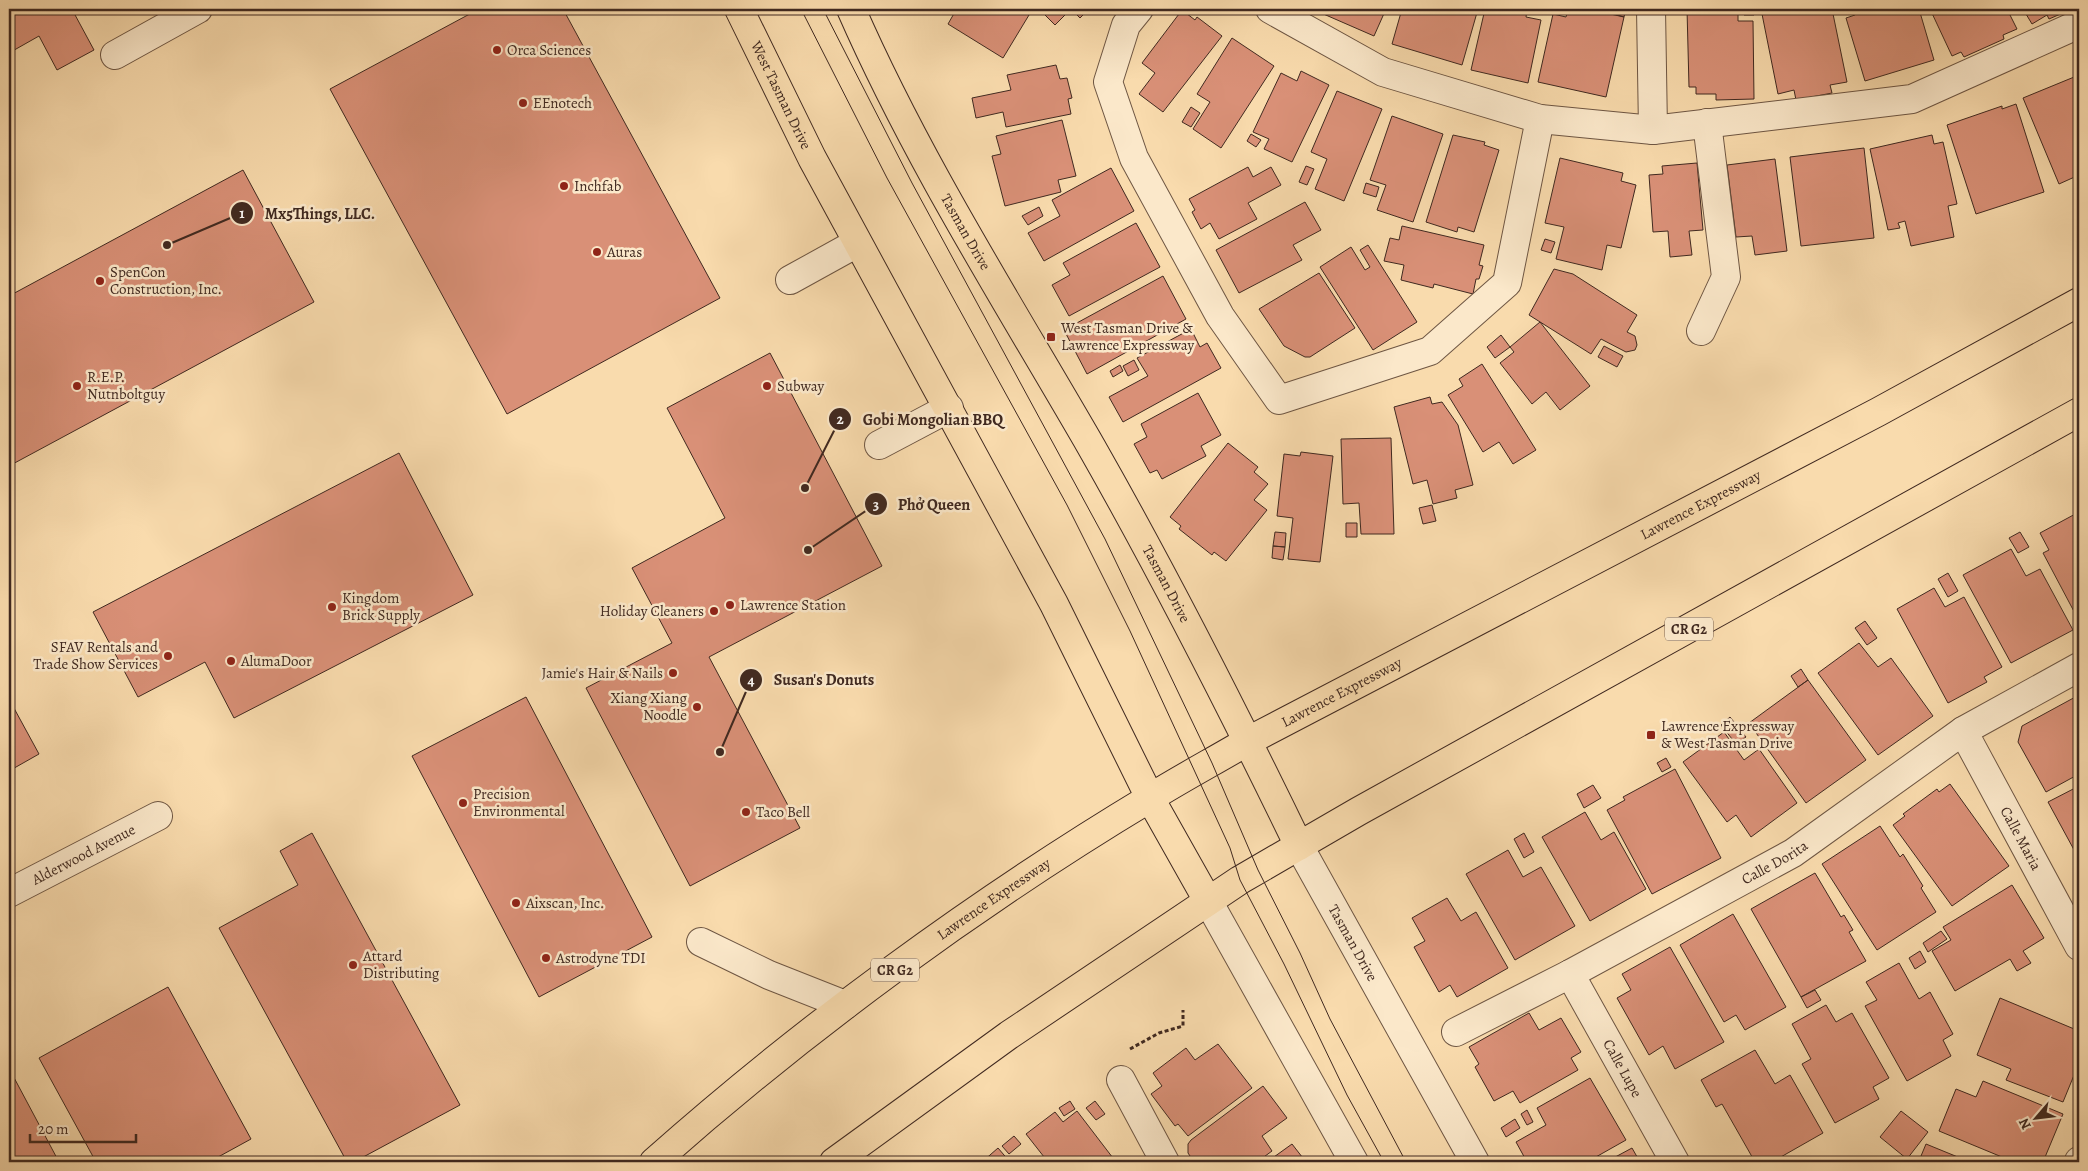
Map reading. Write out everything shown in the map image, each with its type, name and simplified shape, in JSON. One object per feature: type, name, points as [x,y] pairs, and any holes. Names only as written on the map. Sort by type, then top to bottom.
[{"type":"main road","name":"West Tasman Drive","points":[[739,9],[824,182],[857,243]]},
{"type":"main road","name":"Tasman Drive","points":[[851,9],[905,120],[946,197],[1093,451],[1248,741],[1299,846]]},
{"type":"main road","points":[[857,243],[949,408],[1054,604],[1150,798],[1208,901]]},
{"type":"main road","name":"Lawrence Expressway","points":[[654,1162],[706,1116],[845,1005],[1016,883],[1150,798],[1248,741],[1878,412],[2079,302]]},
{"type":"main road","name":"CR G2","points":[[834,1162],[1009,1035],[1208,901],[1299,846],[1659,647],[1927,494],[2079,412]]},
{"type":"street","points":[[115,55],[198,9]]},
{"type":"street","points":[[1139,9],[1126,25],[1108,82],[1131,148],[1220,316],[1279,400],[1430,351],[1507,283],[1540,119]]},
{"type":"street","points":[[1270,9],[1383,72],[1540,119],[1653,130],[1912,100],[2079,24]]},
{"type":"street","points":[[1651,9],[1653,130]]},
{"type":"street","points":[[1701,331],[1726,277],[1706,123]]},
{"type":"street","points":[[790,280],[857,243]]},
{"type":"street","points":[[879,445],[949,408]]},
{"type":"street","name":"Calle Dorita","points":[[1456,1032],[1570,974],[1793,852],[1963,731],[2079,667]]},
{"type":"street","name":"Calle Maria","points":[[1963,731],[2079,946]]},
{"type":"street","name":"Alderwood Avenue","points":[[9,893],[158,816]]},
{"type":"street","name":"Tasman Drive","points":[[1299,846],[1475,1162]]},
{"type":"street","points":[[1208,901],[1354,1162]]},
{"type":"street","points":[[702,942],[769,974],[845,1005]]},
{"type":"street","name":"Calle Lupe","points":[[1570,974],[1676,1162]]},
{"type":"street","points":[[1121,1080],[1165,1162]]},
{"type":"path","points":[[1125,1052],[1159,1033],[1183,1026],[1183,1010]]},
{"type":"building","points":[[9,9],[81,9],[74,13],[94,50],[57,70],[39,36],[9,53]]},
{"type":"building","points":[[479,9],[563,9],[720,298],[507,414],[330,89]]},
{"type":"building","points":[[954,9],[1019,9],[1029,15],[1003,58],[948,24],[956,10]]},
{"type":"building","points":[[1071,9],[1055,25],[1040,10]]},
{"type":"building","points":[[1071,9],[1089,9],[1080,18]]},
{"type":"building","points":[[1312,9],[1386,9],[1374,36]]},
{"type":"building","points":[[1402,9],[1478,9],[1462,65],[1392,44]]},
{"type":"building","points":[[1485,9],[1527,9],[1526,17],[1541,20],[1528,83],[1471,70]]},
{"type":"building","points":[[1568,9],[1607,9],[1606,13],[1624,17],[1606,97],[1538,82],[1553,14],[1566,17]]},
{"type":"building","points":[[1616,9],[1626,9],[1624,17],[1614,14]]},
{"type":"building","points":[[1687,9],[1738,9],[1738,21],[1753,21],[1754,99],[1716,100],[1716,94],[1696,94],[1696,87],[1689,87]]},
{"type":"building","points":[[1744,9],[1754,9],[1754,15],[1744,15]]},
{"type":"building","points":[[1778,9],[1815,9],[1816,12],[1832,9],[1847,82],[1830,85],[1832,93],[1796,100],[1794,90],[1778,94],[1762,14]]},
{"type":"building","points":[[1853,9],[1919,9],[1934,60],[1865,81],[1846,18],[1855,15]]},
{"type":"building","points":[[1930,9],[2007,9],[2017,29],[2003,35],[2004,39],[1964,57],[1961,52],[1952,56]]},
{"type":"building","points":[[2023,9],[2072,9],[2049,19],[2047,15],[2032,24]]},
{"type":"building","points":[[1182,10],[1195,20],[1197,17],[1222,36],[1163,112],[1139,94],[1155,73],[1142,63]]},
{"type":"building","points":[[1232,38],[1274,66],[1221,148],[1193,129],[1210,102],[1197,94]]},
{"type":"building","points":[[1056,65],[1060,79],[1067,78],[1072,98],[1068,99],[1071,114],[1006,127],[1003,112],[976,118],[972,98],[1011,90],[1007,75]]},
{"type":"building","points":[[1301,71],[1329,85],[1292,162],[1264,149],[1269,139],[1253,132],[1281,73],[1297,81]]},
{"type":"building","points":[[2079,75],[2079,175],[2059,184],[2023,98]]},
{"type":"building","points":[[1337,91],[1382,109],[1344,201],[1315,189],[1327,159],[1311,152]]},
{"type":"building","points":[[2016,104],[2044,192],[1976,214],[1947,125],[2002,106],[2002,109]]},
{"type":"building","points":[[1191,107],[1200,113],[1191,127],[1182,122]]},
{"type":"building","points":[[1392,116],[1443,134],[1413,222],[1377,210],[1386,185],[1370,180]]},
{"type":"building","points":[[1062,120],[1076,176],[1058,180],[1061,192],[1005,206],[992,156],[1001,154],[996,136]]},
{"type":"building","points":[[1251,134],[1261,140],[1256,147],[1247,141]]},
{"type":"building","points":[[1453,135],[1485,142],[1484,145],[1499,150],[1474,232],[1458,227],[1457,232],[1426,222]]},
{"type":"building","points":[[1932,135],[1934,144],[1943,142],[1957,204],[1948,206],[1954,237],[1911,246],[1905,221],[1898,223],[1900,228],[1888,230],[1870,149]]},
{"type":"building","points":[[1864,148],[1874,238],[1801,246],[1790,157]]},
{"type":"building","points":[[1560,158],[1623,173],[1621,181],[1636,185],[1621,248],[1607,245],[1602,270],[1556,259],[1564,227],[1545,223]]},
{"type":"building","points":[[1775,159],[1787,251],[1755,255],[1752,236],[1736,237],[1727,165]]},
{"type":"building","points":[[1697,163],[1703,230],[1689,231],[1692,255],[1670,257],[1668,231],[1653,232],[1649,175],[1663,174],[1662,166]]},
{"type":"building","points":[[1306,166],[1314,169],[1307,185],[1299,182]]},
{"type":"building","points":[[1248,167],[1253,177],[1271,167],[1281,185],[1248,203],[1257,219],[1219,239],[1210,223],[1201,229],[1192,212],[1195,210],[1189,199]]},
{"type":"building","points":[[1111,168],[1134,211],[1044,261],[1028,233],[1060,216],[1052,200]]},
{"type":"building","points":[[243,170],[314,302],[9,466],[9,296]]},
{"type":"building","points":[[1366,183],[1379,187],[1376,197],[1363,193]]},
{"type":"building","points":[[1305,202],[1321,230],[1293,245],[1302,260],[1239,293],[1216,250]]},
{"type":"building","points":[[1039,207],[1043,216],[1028,225],[1022,216]]},
{"type":"building","points":[[1136,223],[1160,267],[1069,316],[1052,285],[1070,275],[1063,263]]},
{"type":"building","points":[[1402,226],[1484,245],[1479,265],[1483,266],[1479,279],[1476,279],[1473,294],[1434,284],[1433,288],[1401,280],[1404,265],[1384,261],[1390,238],[1399,240]]},
{"type":"building","points":[[1545,239],[1555,242],[1551,253],[1541,250]]},
{"type":"building","points":[[1368,245],[1417,322],[1373,350],[1320,267],[1351,247],[1365,270],[1370,267],[1360,250]]},
{"type":"building","points":[[1554,269],[1573,274],[1637,315],[1627,332],[1635,336],[1637,345],[1635,350],[1626,352],[1601,339],[1591,354],[1529,315]]},
{"type":"building","points":[[1319,273],[1355,328],[1310,357],[1305,357],[1284,346],[1259,309]]},
{"type":"building","points":[[1163,276],[1186,319],[1087,374],[1064,330]]},
{"type":"building","points":[[1540,322],[1590,386],[1560,410],[1546,392],[1532,404],[1500,363],[1514,352],[1510,347]]},
{"type":"building","points":[[1191,329],[1200,347],[1207,343],[1221,368],[1123,422],[1109,397],[1148,376],[1137,358]]},
{"type":"building","points":[[1501,335],[1510,347],[1495,358],[1487,347]]},
{"type":"building","points":[[1604,346],[1623,356],[1617,367],[1598,357]]},
{"type":"building","name":"Lawrence Station","points":[[770,353],[882,566],[709,657],[800,828],[690,886],[586,688],[672,643],[632,568],[725,518],[667,408]]},
{"type":"building","points":[[1134,360],[1139,370],[1128,376],[1123,366]]},
{"type":"building","points":[[1482,364],[1536,450],[1513,464],[1499,442],[1483,452],[1448,395],[1463,386],[1459,379]]},
{"type":"building","points":[[1120,365],[1123,371],[1113,377],[1110,371]]},
{"type":"building","points":[[1198,393],[1221,435],[1201,446],[1206,456],[1162,479],[1157,470],[1150,473],[1134,444],[1147,437],[1141,424]]},
{"type":"building","points":[[1430,397],[1432,404],[1442,402],[1458,425],[1473,485],[1455,490],[1457,498],[1433,504],[1427,480],[1413,484],[1394,407]]},
{"type":"building","points":[[1391,438],[1394,534],[1361,534],[1359,503],[1343,504],[1341,439]]},
{"type":"building","points":[[1228,443],[1258,467],[1254,472],[1268,484],[1254,500],[1267,510],[1226,561],[1214,552],[1212,555],[1179,529],[1181,526],[1170,517]]},
{"type":"building","points":[[1301,452],[1333,456],[1320,562],[1288,559],[1293,518],[1277,516],[1284,454],[1300,456]]},
{"type":"building","points":[[399,453],[473,595],[234,718],[205,662],[138,697],[93,612]]},
{"type":"building","points":[[1432,505],[1436,521],[1423,524],[1419,508]]},
{"type":"building","points":[[2079,512],[2078,619],[2043,553],[2049,550],[2040,533]]},
{"type":"building","points":[[1346,523],[1357,523],[1357,537],[1346,537]]},
{"type":"building","points":[[1275,532],[1286,533],[1285,547],[1273,546]]},
{"type":"building","points":[[2020,532],[2029,547],[2018,553],[2009,538]]},
{"type":"building","points":[[1273,546],[1285,547],[1283,560],[1272,558]]},
{"type":"building","points":[[2011,549],[2026,576],[2040,569],[2073,630],[2011,663],[1963,575]]},
{"type":"building","points":[[1948,573],[1958,591],[1948,597],[1938,579]]},
{"type":"building","points":[[1934,588],[1945,607],[1964,597],[2002,667],[1984,677],[1987,682],[1948,703],[1897,609]]},
{"type":"building","points":[[1865,621],[1877,638],[1867,645],[1855,628]]},
{"type":"building","points":[[1859,643],[1878,667],[1891,658],[1933,716],[1878,755],[1818,673]]},
{"type":"building","points":[[1801,669],[1808,680],[1798,687],[1791,676]]},
{"type":"building","points":[[1808,680],[1866,760],[1806,803],[1749,723]]},
{"type":"building","points":[[2079,695],[2079,774],[2046,792],[2018,742],[2022,726]]},
{"type":"building","points":[[526,697],[652,937],[539,997],[412,756]]},
{"type":"building","points":[[9,699],[39,754],[9,771]]},
{"type":"building","points":[[1730,717],[1746,737],[1736,744],[1721,725]]},
{"type":"building","points":[[1724,732],[1744,760],[1759,749],[1797,803],[1751,837],[1736,815],[1727,822],[1683,762]]},
{"type":"building","points":[[1666,758],[1671,767],[1662,772],[1657,763]]},
{"type":"building","points":[[1675,769],[1721,858],[1652,894],[1607,810],[1625,800],[1623,797]]},
{"type":"building","points":[[1950,784],[2009,866],[1952,906],[1893,825],[1905,816],[1903,814],[1937,789],[1939,792]]},
{"type":"building","points":[[1593,785],[1601,798],[1584,808],[1577,794]]},
{"type":"building","points":[[2079,786],[2079,859],[2048,802]]},
{"type":"building","points":[[1585,812],[1601,840],[1614,832],[1646,889],[1590,921],[1542,837]]},
{"type":"building","points":[[1880,826],[1900,857],[1903,854],[1923,886],[1921,888],[1936,912],[1877,950],[1822,864]]},
{"type":"building","points":[[312,833],[460,1105],[354,1162],[347,1162],[219,928],[298,885],[280,851]]},
{"type":"building","points":[[1524,833],[1534,852],[1524,858],[1514,839]]},
{"type":"building","points":[[1508,850],[1523,877],[1541,867],[1575,926],[1515,960],[1466,874]]},
{"type":"building","points":[[1815,873],[1841,917],[1844,915],[1853,930],[1849,932],[1866,961],[1801,997],[1751,909]]},
{"type":"building","points":[[2012,885],[2044,938],[2023,951],[2031,963],[2017,971],[2010,959],[1955,991],[1932,951],[1951,940],[1943,927]]},
{"type":"building","points":[[1447,898],[1461,921],[1476,912],[1508,968],[1457,997],[1450,985],[1439,992],[1414,947],[1425,941],[1412,918]]},
{"type":"building","points":[[1733,914],[1786,1007],[1745,1030],[1736,1015],[1724,1022],[1680,945]]},
{"type":"building","points":[[1941,931],[1947,939],[1928,952],[1923,943]]},
{"type":"building","points":[[1670,947],[1724,1042],[1675,1069],[1663,1046],[1649,1055],[1617,998],[1631,990],[1622,974]]},
{"type":"building","points":[[1920,951],[1926,962],[1915,969],[1909,958]]},
{"type":"building","points":[[1899,963],[1919,999],[1930,992],[1953,1034],[1943,1040],[1951,1056],[1907,1081],[1865,1006],[1877,1000],[1866,982]]},
{"type":"building","points":[[168,987],[251,1139],[209,1162],[96,1162],[39,1058]]},
{"type":"building","points":[[1815,990],[1821,1000],[1807,1008],[1801,997]]},
{"type":"building","points":[[2000,998],[2079,1031],[2079,1063],[2063,1102],[2006,1080],[2011,1069],[1977,1055]]},
{"type":"building","points":[[1826,1005],[1836,1022],[1852,1013],[1889,1078],[1873,1087],[1879,1099],[1835,1123],[1802,1064],[1811,1059],[1792,1024]]},
{"type":"building","points":[[1529,1013],[1539,1030],[1561,1018],[1581,1052],[1571,1058],[1578,1070],[1520,1103],[1513,1091],[1494,1101],[1475,1067],[1479,1064],[1469,1047]]},
{"type":"building","points":[[1218,1044],[1252,1088],[1188,1136],[1178,1124],[1175,1126],[1151,1094],[1162,1086],[1153,1073],[1186,1048],[1195,1060]]},
{"type":"building","points":[[1755,1050],[1775,1084],[1790,1075],[1823,1133],[1772,1162],[1755,1162],[1722,1104],[1716,1107],[1701,1080]]},
{"type":"building","points":[[11,1072],[59,1162],[9,1162],[9,1074]]},
{"type":"building","points":[[1590,1078],[1626,1140],[1587,1162],[1527,1162],[1516,1142],[1546,1125],[1537,1108]]},
{"type":"building","points":[[1983,1081],[2063,1114],[2043,1162],[2014,1162],[1939,1131],[1956,1089],[1976,1097]]},
{"type":"building","points":[[1263,1086],[1287,1118],[1262,1136],[1272,1151],[1257,1162],[1194,1162],[1188,1153],[1188,1144],[1191,1140]]},
{"type":"building","points":[[1070,1101],[1075,1109],[1064,1116],[1059,1108]]},
{"type":"building","points":[[1095,1101],[1105,1114],[1096,1120],[1086,1108]]},
{"type":"building","points":[[1527,1110],[1533,1122],[1527,1125],[1521,1114]]},
{"type":"building","points":[[1077,1111],[1116,1162],[1048,1162],[1026,1134],[1055,1112],[1063,1122]]},
{"type":"building","points":[[1901,1111],[1928,1132],[1907,1159],[1880,1137]]},
{"type":"building","points":[[1515,1119],[1520,1128],[1506,1137],[1501,1128]]},
{"type":"building","points":[[1014,1136],[1021,1144],[1009,1154],[1002,1146]]},
{"type":"building","points":[[1292,1144],[1306,1162],[1267,1162]]},
{"type":"building","points":[[1926,1144],[1970,1162],[1937,1162],[1921,1156]]},
{"type":"building","points":[[998,1148],[1010,1162],[982,1162]]},
{"type":"building","points":[[1632,1148],[1640,1162],[1606,1162]]},
{"type":"tram line","points":[[801,9],[887,178],[1067,505],[1130,631],[1230,848],[1240,880],[1284,964],[1347,1095],[1384,1162]]},
{"type":"tram line","points":[[823,9],[912,183],[1105,539],[1212,763],[1258,870],[1300,953],[1330,1019],[1406,1162]]},
{"type":"place","name":"Orca Sciences","points":[[497,50]]},
{"type":"place","name":"EEnotech","points":[[523,103]]},
{"type":"place","name":"Inchfab","points":[[564,186]]},
{"type":"place","name":"Mx5Things, LLC.","points":[[167,245]]},
{"type":"place","name":"Auras","points":[[597,252]]},
{"type":"place","name":"SpenCon Construction, Inc.","points":[[100,281]]},
{"type":"place","name":"West Tasman Drive & Lawrence Expressway","points":[[1051,337]]},
{"type":"place","name":"R.E.P. Nutnboltguy","points":[[77,386]]},
{"type":"place","name":"Subway","points":[[767,386]]},
{"type":"place","name":"Gobi Mongolian BBQ","points":[[805,488]]},
{"type":"place","name":"Phở Queen","points":[[808,550]]},
{"type":"place","name":"Lawrence Station","points":[[730,605]]},
{"type":"place","name":"Kingdom Brick Supply","points":[[332,607]]},
{"type":"place","name":"Holiday Cleaners","points":[[714,611]]},
{"type":"place","name":"SFAV Rentals and Trade Show Services","points":[[168,656]]},
{"type":"place","name":"AlumaDoor","points":[[231,661]]},
{"type":"place","name":"Jamie's Hair & Nails","points":[[673,673]]},
{"type":"place","name":"Xiang Xiang Noodle","points":[[697,707]]},
{"type":"place","name":"Lawrence Expressway & West Tasman Drive","points":[[1651,735]]},
{"type":"place","name":"Susan's Donuts","points":[[720,752]]},
{"type":"place","name":"Precision Environmental","points":[[463,803]]},
{"type":"place","name":"Taco Bell","points":[[746,812]]},
{"type":"place","name":"Aixscan, Inc.","points":[[516,903]]},
{"type":"place","name":"Astrodyne TDI","points":[[546,958]]},
{"type":"place","name":"Attard Distributing","points":[[353,965]]}]
